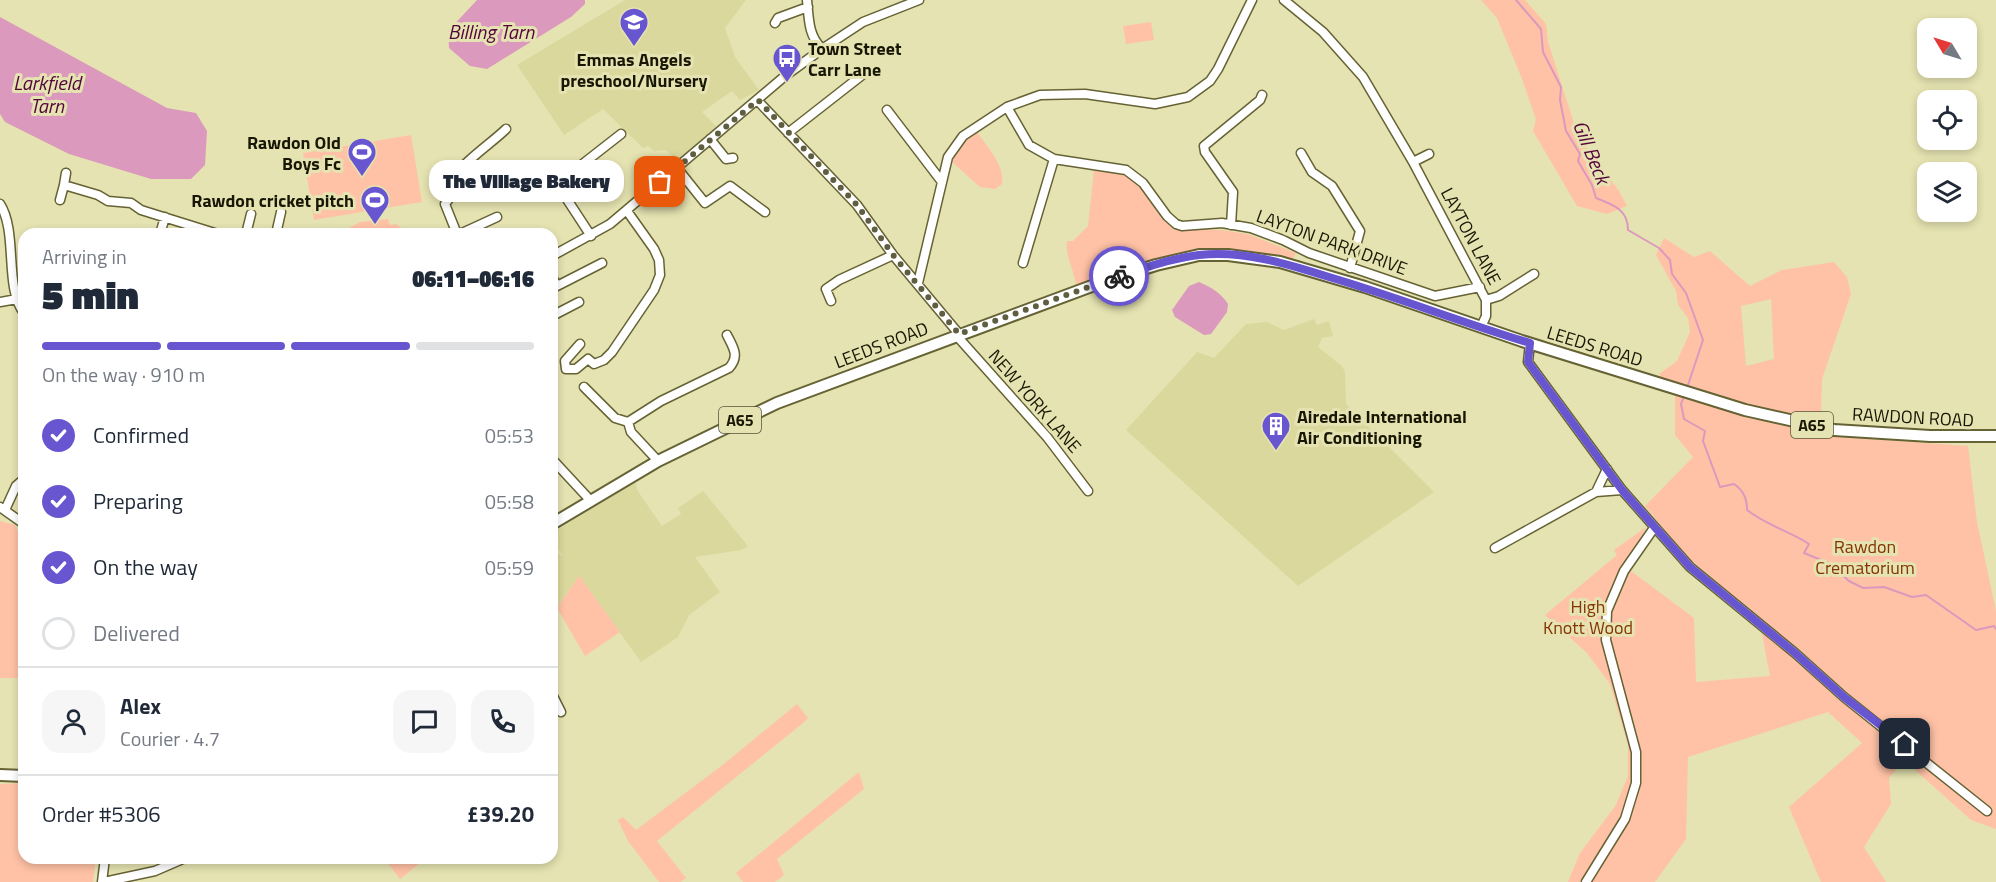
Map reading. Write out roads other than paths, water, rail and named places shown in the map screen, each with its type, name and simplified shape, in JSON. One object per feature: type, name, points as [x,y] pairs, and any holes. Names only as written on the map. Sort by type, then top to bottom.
[{"type":"main road","name":"LEEDS ROAD","points":[[558,520],[658,461],[782,401],[957,334],[1129,273],[1199,255],[1227,255],[1280,262],[1365,287],[1480,327],[1689,394]]},
{"type":"main road","name":"RAWDON ROAD","points":[[1689,394],[1745,410],[1834,430],[1930,436],[1996,436]]},
{"type":"main road","points":[[0,775],[18,776]]},
{"type":"street","points":[[558,253],[591,237],[627,211],[710,139],[822,49],[863,22],[920,0]]},
{"type":"street","points":[[918,283],[948,157],[957,141],[1007,107],[1024,99],[1054,93],[1085,94],[1155,104],[1188,97],[1210,81],[1218,69],[1252,0]]},
{"type":"street","name":"LAYTON LANE","points":[[1284,0],[1323,32],[1363,77],[1413,162],[1480,287],[1486,300],[1486,316],[1480,327]]},
{"type":"street","points":[[775,24],[778,18],[807,4],[814,41],[822,49]]},
{"type":"street","points":[[788,133],[866,72]]},
{"type":"street","points":[[1231,225],[1233,192],[1205,152],[1204,146],[1260,100],[1263,95]]},
{"type":"street","name":"NEW YORK LANE","points":[[758,100],[857,205],[893,255],[957,334],[1047,437],[1088,491]]},
{"type":"street","name":"LAYTON PARK DRIVE","points":[[1007,107],[1029,145],[1054,159],[1126,170],[1143,183],[1167,216],[1176,224],[1231,225],[1262,232],[1309,254],[1434,296],[1480,287]]},
{"type":"street","points":[[887,110],[942,182]]},
{"type":"street","points":[[455,228],[445,204],[452,196],[457,173],[506,129]]},
{"type":"street","points":[[591,237],[557,184],[621,134]]},
{"type":"street","points":[[710,139],[726,159],[733,158]]},
{"type":"street","points":[[1301,153],[1312,172],[1332,186],[1360,231],[1350,268]]},
{"type":"street","points":[[1413,162],[1429,154]]},
{"type":"street","points":[[1023,263],[1054,159]]},
{"type":"street","points":[[677,168],[705,203],[730,186],[765,212]]},
{"type":"street","points":[[60,200],[66,173]]},
{"type":"street","points":[[64,185],[98,195],[108,201],[131,203],[141,210],[198,228]]},
{"type":"street","points":[[0,204],[7,222],[17,299],[0,302]]},
{"type":"street","points":[[580,344],[565,361],[564,367],[572,370],[588,359],[593,368],[604,360],[612,352],[654,290],[660,275],[659,261],[654,249],[627,211]]},
{"type":"street","points":[[277,228],[281,212]]},
{"type":"street","points":[[248,228],[251,214]]},
{"type":"street","points":[[472,228],[497,217]]},
{"type":"street","points":[[162,228],[165,218]]},
{"type":"street","points":[[831,301],[826,289],[838,280],[893,255]]},
{"type":"street","points":[[558,286],[603,263]]},
{"type":"street","points":[[1486,300],[1498,296],[1534,274]]},
{"type":"street","points":[[558,313],[579,302]]},
{"type":"street","points":[[584,387],[615,418],[628,422],[661,401],[729,368],[735,360],[735,351],[727,335]]},
{"type":"street","points":[[1530,343],[1528,362],[1622,490],[1690,567],[1795,653],[1844,697],[1987,811]]},
{"type":"street","points":[[628,422],[631,432],[658,461]]},
{"type":"street","points":[[558,465],[590,500]]},
{"type":"street","points":[[1596,492],[1607,469]]},
{"type":"street","points":[[18,484],[3,509],[18,520]]},
{"type":"street","points":[[1496,548],[1596,492],[1622,490]]},
{"type":"street","points":[[1586,882],[1625,819],[1636,783],[1636,752],[1606,640],[1607,611],[1624,571],[1645,537],[1654,528]]},
{"type":"street","points":[[558,706],[561,712]]},
{"type":"street","points":[[104,864],[103,882],[155,871],[171,864]]},
{"type":"water","name":"Billing Tarn","points":[[477,0],[585,0],[585,4],[571,17],[487,69],[470,66],[449,48],[448,31]]},
{"type":"water","name":"Larkfield Tarn","points":[[0,17],[167,108],[196,113],[207,131],[205,165],[191,179],[151,179],[69,154],[5,122],[0,114]]},
{"type":"water","points":[[1199,282],[1215,291],[1228,304],[1227,312],[1211,334],[1204,335],[1175,317],[1172,310],[1189,286]]},
{"type":"waterway","name":"Gill Beck","points":[[1516,0],[1541,29],[1543,52],[1561,87],[1560,100],[1566,131],[1580,154],[1578,161],[1592,185],[1596,198],[1622,212],[1628,230],[1659,248],[1670,260],[1672,274],[1686,293],[1703,340],[1688,385]]},
{"type":"waterway","name":"Gill Beck","points":[[1683,399],[1681,404],[1684,419],[1705,431],[1703,441],[1720,487],[1734,484],[1744,496],[1747,510],[1809,544],[1804,553],[1831,564],[1849,581],[1863,588],[1884,587],[1912,597],[1926,595],[1976,630],[1994,626],[1996,629]]},
{"type":"place","name":"Emmas Angels preschool/Nursery","points":[[634,48]]},
{"type":"place","name":"Town Street Carr Lane","points":[[787,84]]},
{"type":"place","name":"Rawdon Old Boys Fc","points":[[362,178]]},
{"type":"place","name":"The Village Bakery","points":[[660,182]]},
{"type":"place","name":"Rawdon cricket pitch","points":[[375,226]]},
{"type":"place","name":"Airedale International Air Conditioning","points":[[1276,452]]},
{"type":"park label","name":"Rawdon Crematorium","points":[[1865,556]]},
{"type":"park label","name":"High Knott Wood","points":[[1588,616]]}]
